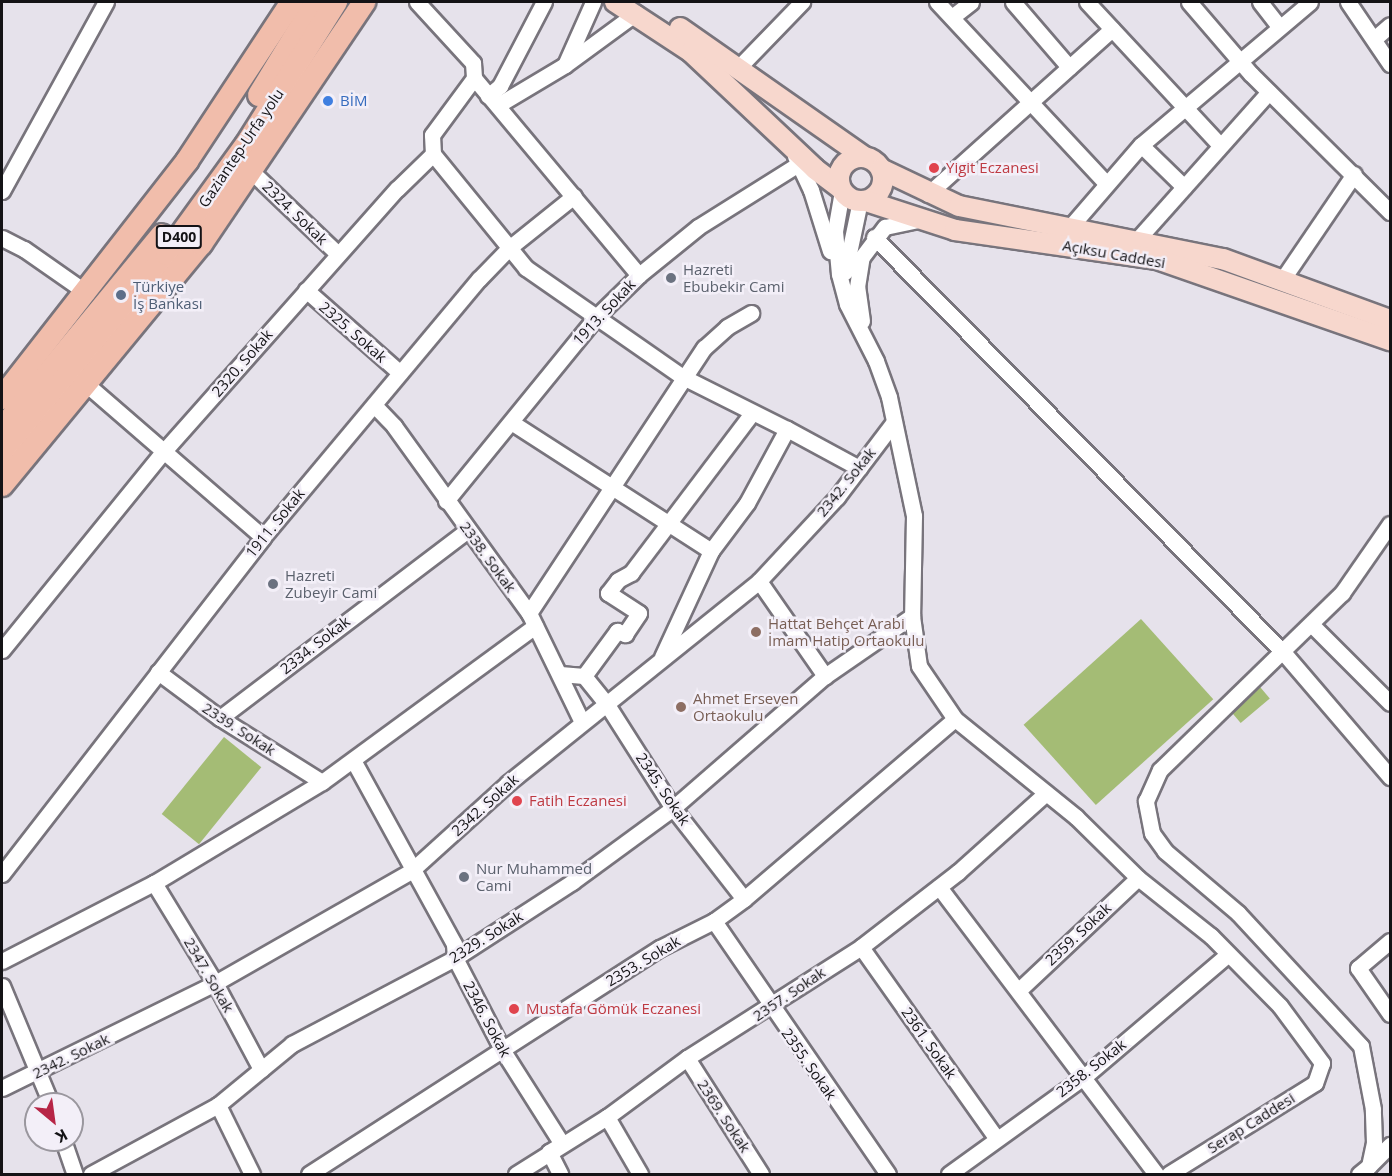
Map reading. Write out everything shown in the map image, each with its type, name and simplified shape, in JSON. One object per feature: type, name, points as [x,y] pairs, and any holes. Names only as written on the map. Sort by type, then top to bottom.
[{"type":"highway","points":[[2,398],[87,293],[187,161],[292,2]]},
{"type":"highway","name":"Gaziantep-Urfa yolu","points":[[2,429],[158,241],[235,134],[316,2]]},
{"type":"highway","name":"Gaziantep-Urfa yolu","points":[[2,456],[167,254],[246,145],[336,2]]},
{"type":"highway","points":[[2,484],[201,244],[364,2]]},
{"type":"main road","points":[[615,2],[637,7],[739,67],[881,169],[882,187],[863,201],[841,190],[787,143],[691,52],[637,7]]},
{"type":"main road","points":[[841,190],[843,166],[854,158],[864,157]]},
{"type":"main road","name":"Açıksu Caddesi","points":[[881,169],[928,194],[1000,215],[1071,226],[1223,259],[1390,320]]},
{"type":"main road","name":"Açıksu Caddesi","points":[[863,201],[955,230],[1157,259],[1390,340]]},
{"type":"street","points":[[2,191],[106,2]]},
{"type":"street","points":[[417,2],[473,63],[474,78],[639,275]]},
{"type":"street","points":[[493,100],[544,2]]},
{"type":"street","points":[[565,65],[593,2]]},
{"type":"street","points":[[739,67],[802,2]]},
{"type":"street","points":[[937,2],[1105,182]]},
{"type":"street","points":[[952,17],[971,2]]},
{"type":"street","points":[[1013,2],[1069,67]]},
{"type":"street","points":[[1087,2],[1220,145]]},
{"type":"street","points":[[1189,2],[1269,92],[1390,212]]},
{"type":"street","points":[[1260,2],[1278,25]]},
{"type":"street","points":[[1071,226],[1105,182],[1141,145],[1278,25],[1310,2]]},
{"type":"street","points":[[1348,2],[1390,64]]},
{"type":"street","points":[[493,100],[565,65],[637,7]]},
{"type":"street","points":[[1374,39],[1390,25]]},
{"type":"street","points":[[928,194],[1112,29]]},
{"type":"street","points":[[474,78],[432,135],[433,154],[526,268],[683,377],[859,468]]},
{"type":"street","points":[[1137,240],[1269,92]]},
{"type":"street","points":[[787,143],[800,163],[839,274],[847,304],[876,361]]},
{"type":"street","points":[[1141,145],[1184,187]]},
{"type":"street","name":"2320. Sokak","points":[[2,650],[164,451],[338,254],[433,154]]},
{"type":"street","name":"1913. Sokak","points":[[446,501],[596,317],[639,275],[698,227],[800,163]]},
{"type":"street","name":"2324. Sokak","points":[[251,171],[338,254]]},
{"type":"street","points":[[1282,279],[1354,174]]},
{"type":"street","points":[[839,274],[835,231],[841,190]]},
{"type":"street","name":"1911. Sokak","points":[[2,874],[263,537],[400,373],[509,248],[574,196]]},
{"type":"street","points":[[847,304],[847,258],[863,201]]},
{"type":"street","points":[[919,220],[897,222],[874,237],[862,257],[856,287],[860,314],[894,422],[914,516],[912,616],[919,666],[955,719],[1046,793],[1138,878],[1211,936],[1227,955]]},
{"type":"street","points":[[874,237],[1283,652],[1390,777]]},
{"type":"street","points":[[2,238],[24,249],[87,293]]},
{"type":"street","name":"2325. Sokak","points":[[306,290],[400,373]]},
{"type":"street","points":[[2,960],[154,883],[322,782],[532,619],[613,485],[683,377],[711,341],[751,313]]},
{"type":"street","points":[[85,383],[263,537]]},
{"type":"street","name":"2338. Sokak","points":[[374,405],[394,426],[532,619],[582,723]]},
{"type":"street","points":[[560,674],[584,676],[617,631],[625,634],[639,613],[608,593],[618,580],[631,573],[752,413]]},
{"type":"street","points":[[511,422],[613,485],[711,552]]},
{"type":"street","name":"2342. Sokak","points":[[2,1088],[40,1072],[216,983],[411,871],[508,783],[759,581],[859,468],[894,422]]},
{"type":"street","points":[[660,662],[711,552],[747,503],[787,429]]},
{"type":"street","name":"2334. Sokak","points":[[220,718],[468,530]]},
{"type":"street","points":[[1364,1170],[1374,1143],[1373,1109],[1361,1046],[1238,913],[1165,850],[1152,833],[1146,801],[1160,770],[1312,625],[1342,593],[1388,531]]},
{"type":"street","points":[[759,581],[825,676]]},
{"type":"street","name":"2329. Sokak","points":[[91,1174],[218,1105],[292,1044],[455,958],[572,882],[674,808],[825,676],[912,616]]},
{"type":"street","points":[[1312,625],[1390,704]]},
{"type":"street","name":"2339. Sokak","points":[[158,672],[220,718],[322,782]]},
{"type":"street","name":"2345. Sokak","points":[[584,676],[606,703],[674,808],[744,900]]},
{"type":"street","name":"2353. Sokak","points":[[309,1174],[660,948],[714,921],[744,900],[955,719]]},
{"type":"street","name":"2346. Sokak","points":[[353,760],[411,871],[454,944],[455,958],[503,1051],[562,1144],[549,1152]]},
{"type":"street","name":"2357. Sokak","points":[[516,1174],[607,1117],[687,1058],[861,947],[939,886],[1046,793]]},
{"type":"street","name":"2359. Sokak","points":[[1019,990],[1138,878]]},
{"type":"street","name":"2347. Sokak","points":[[154,883],[216,983],[261,1069]]},
{"type":"street","points":[[939,886],[1085,1076],[1156,1174]]},
{"type":"street","name":"2355. Sokak","points":[[714,921],[770,1007],[888,1174]]},
{"type":"street","points":[[1390,941],[1358,968],[1390,1014]]},
{"type":"street","name":"2361. Sokak","points":[[861,947],[996,1138]]},
{"type":"street","name":"Serap Caddesi","points":[[1169,1174],[1315,1083],[1322,1064],[1280,1006],[1227,955]]},
{"type":"street","name":"2358. Sokak","points":[[949,1174],[1085,1076],[1227,955]]},
{"type":"street","points":[[2,986],[47,1092]]},
{"type":"street","name":"2369. Sokak","points":[[687,1058],[761,1174]]},
{"type":"street","points":[[218,1105],[252,1174]]},
{"type":"street","points":[[607,1117],[640,1174]]},
{"type":"street","points":[[1364,1170],[1390,1145]]},
{"type":"street","points":[[67,1152],[75,1174]]},
{"type":"street","points":[[549,1152],[560,1174]]},
{"type":"green space","points":[[1141,619],[1213,699],[1096,805],[1024,725]]},
{"type":"green space","points":[[1255,681],[1270,699],[1241,723],[1226,705]]},
{"type":"green space","points":[[224,737],[261,767],[199,844],[162,814]]},
{"type":"place","name":"BİM","points":[[328,101]]},
{"type":"place","name":"Yigit Eczanesi","points":[[934,168]]},
{"type":"place","name":"Hazreti Ebubekir Cami","points":[[671,278]]},
{"type":"place","name":"Türkiye İş Bankası","points":[[121,295]]},
{"type":"place","name":"Hazreti Zubeyir Cami","points":[[273,584]]},
{"type":"place","name":"Hattat Behçet Arabi İmam Hatip Ortaokulu","points":[[756,632]]},
{"type":"place","name":"Ahmet Erseven Ortaokulu","points":[[681,707]]},
{"type":"place","name":"Fatih Eczanesi","points":[[517,801]]},
{"type":"place","name":"Nur Muhammed Cami","points":[[464,877]]},
{"type":"place","name":"Mustafa Gömük Eczanesi","points":[[514,1009]]}]
